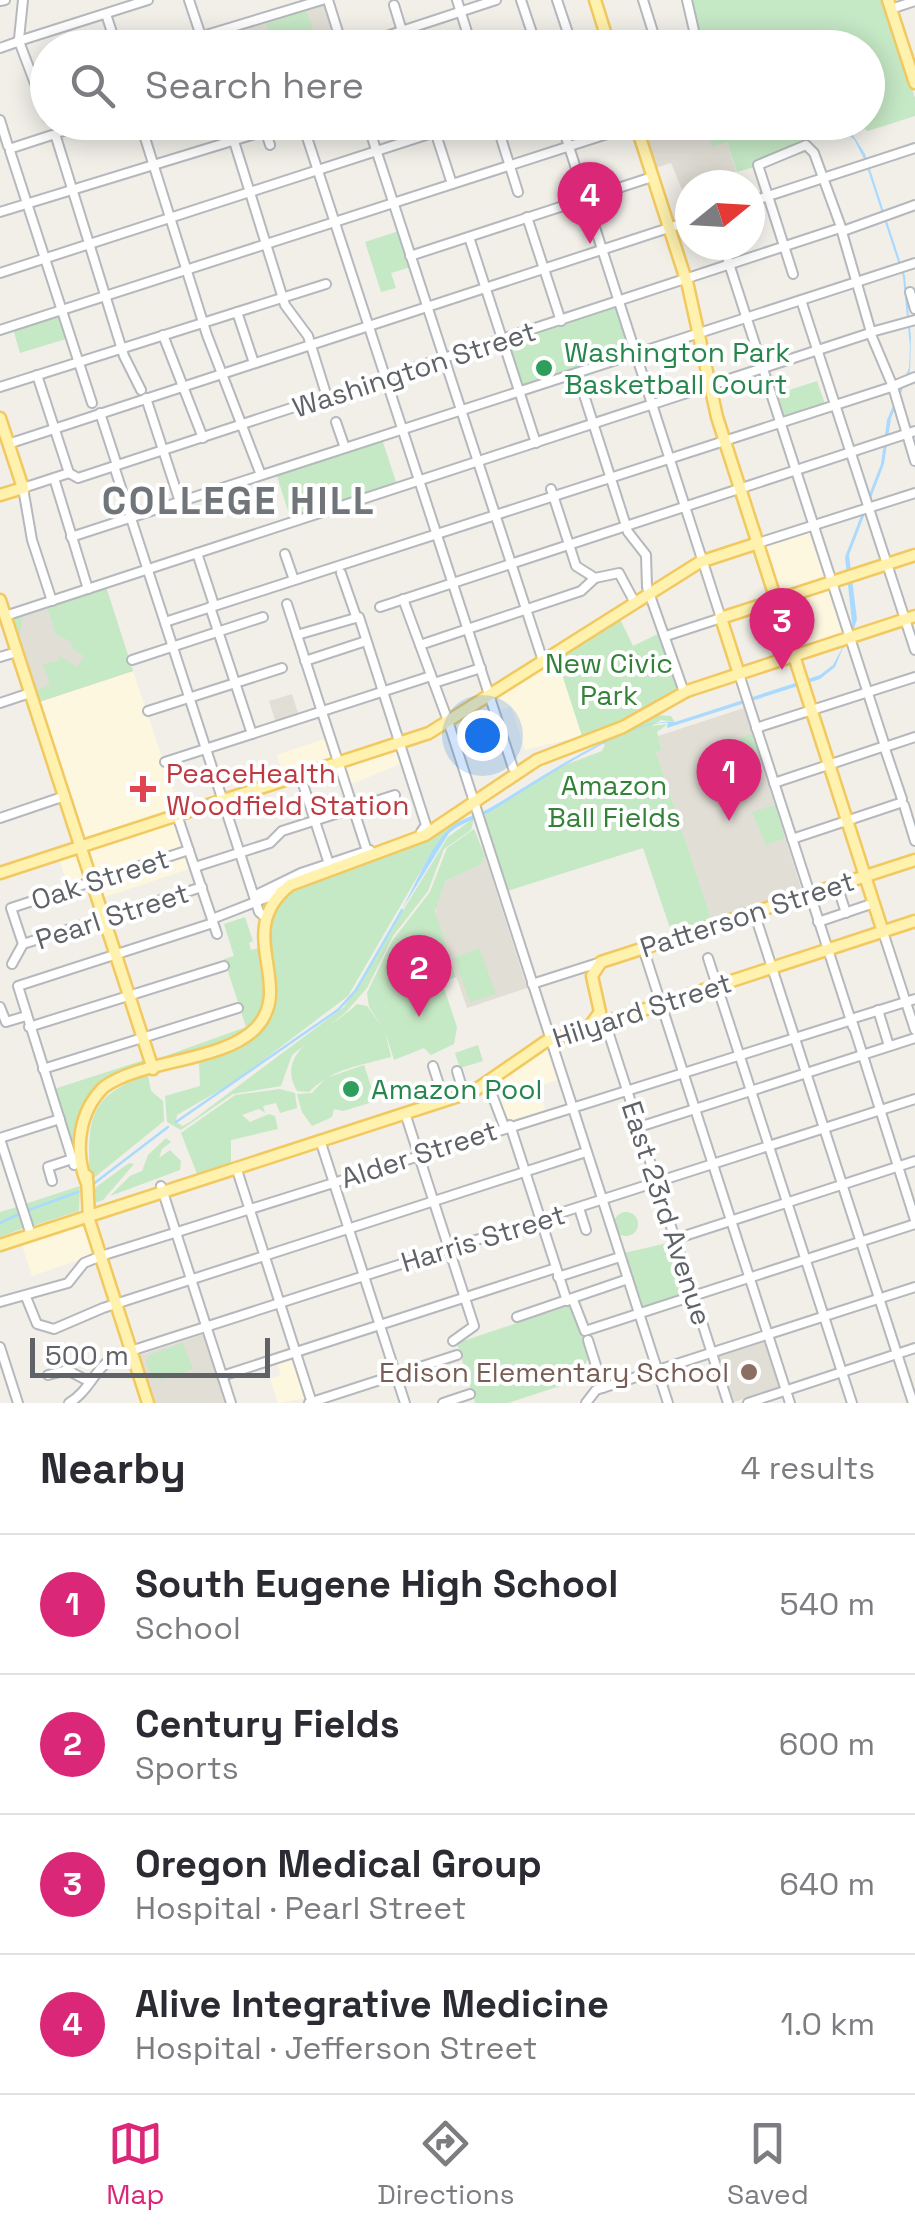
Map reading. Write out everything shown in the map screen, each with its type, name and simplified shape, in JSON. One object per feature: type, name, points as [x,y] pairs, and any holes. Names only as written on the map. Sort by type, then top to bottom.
[{"type":"main road","points":[[595,0],[604,30]]},
{"type":"main road","points":[[889,4],[915,83]]},
{"type":"main road","points":[[640,140],[686,280],[695,334],[725,439],[883,932]]},
{"type":"main road","points":[[0,418],[18,473],[18,489]]},
{"type":"main road","name":"Washington Street","points":[[0,495],[18,489]]},
{"type":"main road","points":[[0,873],[400,742],[448,722],[703,560],[758,543]]},
{"type":"main road","points":[[739,674],[721,618],[915,555]]},
{"type":"main road","points":[[2,609],[153,1069]]},
{"type":"main road","points":[[148,1403],[88,1213],[90,1114],[105,1094],[132,1075],[220,1047],[252,1032],[269,1006],[262,938],[266,918],[284,890],[305,877],[411,842],[476,811],[537,760],[623,727],[684,692],[910,618]]},
{"type":"main road","name":"Patterson Street","points":[[597,966],[915,860]]},
{"type":"main road","name":"Hilyard Street","points":[[0,1241],[464,1094],[488,1084],[520,1055],[550,1040],[915,921]]},
{"type":"main road","points":[[597,966],[605,1022]]},
{"type":"main road","points":[[588,1028],[598,1018],[600,1003]]},
{"type":"street","points":[[24,0],[19,41],[30,75]]},
{"type":"street","points":[[54,30],[148,0]]},
{"type":"street","points":[[190,0],[199,30]]},
{"type":"street","points":[[240,30],[325,0],[338,30]]},
{"type":"street","points":[[456,0],[466,30]]},
{"type":"street","points":[[394,5],[402,30],[496,0]]},
{"type":"street","points":[[521,0],[531,30]]},
{"type":"street","points":[[557,0],[567,30]]},
{"type":"street","points":[[643,0],[652,30]]},
{"type":"street","points":[[687,0],[695,30]]},
{"type":"street","points":[[889,4],[915,1]]},
{"type":"street","points":[[106,14],[111,30]]},
{"type":"street","points":[[0,48],[30,38]]},
{"type":"street","points":[[0,120],[59,311],[92,402]]},
{"type":"street","points":[[56,140],[122,348],[144,394],[180,502]]},
{"type":"street","points":[[146,140],[203,322],[261,476]]},
{"type":"street","points":[[0,212],[227,140]]},
{"type":"street","points":[[234,140],[282,297],[311,345],[327,396]]},
{"type":"street","points":[[268,140],[270,145]]},
{"type":"street","points":[[308,140],[513,768]]},
{"type":"street","points":[[373,140],[542,661]]},
{"type":"street","points":[[0,273],[406,140]]},
{"type":"street","points":[[438,140],[452,184]]},
{"type":"street","points":[[502,140],[518,192]]},
{"type":"street","points":[[567,140],[721,618],[666,636]]},
{"type":"street","points":[[0,330],[587,140]]},
{"type":"street","points":[[793,274],[758,165],[806,145],[822,178],[873,334],[895,383],[896,403],[910,433],[915,461]]},
{"type":"street","points":[[765,197],[915,148]]},
{"type":"street","points":[[410,256],[652,177]]},
{"type":"street","name":"Washington Street","points":[[18,489],[69,473],[76,478],[116,466],[915,206]]},
{"type":"street","points":[[527,218],[561,321]]},
{"type":"street","points":[[8,444],[144,394],[254,364],[675,226]]},
{"type":"street","points":[[468,236],[536,443]]},
{"type":"street","points":[[728,260],[915,841]]},
{"type":"street","points":[[71,538],[915,263]]},
{"type":"street","points":[[0,387],[326,284]]},
{"type":"street","points":[[910,292],[915,310]]},
{"type":"street","points":[[801,300],[886,564],[910,618],[915,650]]},
{"type":"street","points":[[237,312],[254,364]]},
{"type":"street","points":[[2,609],[52,601],[911,321]]},
{"type":"street","points":[[162,336],[186,385],[203,438]]},
{"type":"street","points":[[577,373],[627,527],[646,555],[650,593],[684,692]]},
{"type":"street","points":[[37,375],[69,473]]},
{"type":"street","points":[[164,622],[895,383]]},
{"type":"street","points":[[100,413],[255,900],[266,918]]},
{"type":"street","points":[[336,422],[345,448]]},
{"type":"street","points":[[380,607],[910,433]]},
{"type":"street","points":[[54,478],[88,589]]},
{"type":"street","points":[[18,489],[52,601]]},
{"type":"street","points":[[552,492],[577,567],[595,578]]},
{"type":"street","points":[[758,543],[915,493]]},
{"type":"street","points":[[373,538],[378,552]]},
{"type":"street","points":[[197,554],[252,734]]},
{"type":"street","points":[[285,554],[294,580]]},
{"type":"street","points":[[52,1181],[48,1167],[73,1162],[18,986],[213,921],[329,864],[427,828],[341,573]]},
{"type":"street","points":[[420,645],[586,589],[595,578],[619,573],[635,603]]},
{"type":"street","points":[[403,600],[448,722],[668,1403]]},
{"type":"street","points":[[287,604],[367,851]]},
{"type":"street","points":[[297,635],[358,616]]},
{"type":"street","points":[[132,660],[263,617]]},
{"type":"street","points":[[306,661],[366,641]]},
{"type":"street","points":[[0,657],[17,652]]},
{"type":"street","points":[[148,711],[282,668]]},
{"type":"street","points":[[164,762],[383,692],[480,668]]},
{"type":"street","points":[[587,1336],[639,1314],[915,1222],[739,674]]},
{"type":"street","points":[[756,728],[915,677]]},
{"type":"street","points":[[0,703],[30,693]]},
{"type":"street","points":[[774,782],[915,737]]},
{"type":"street","points":[[300,775],[329,864]]},
{"type":"street","name":"Oak Street","points":[[195,867],[315,820],[395,795]]},
{"type":"street","points":[[0,806],[2,818],[65,796]]},
{"type":"street","points":[[792,839],[905,801]]},
{"type":"street","points":[[177,815],[217,934]]},
{"type":"street","name":"Oak Street","points":[[23,944],[11,908],[190,850]]},
{"type":"street","points":[[837,885],[846,913]]},
{"type":"street","name":"Pearl Street","points":[[23,944],[202,887]]},
{"type":"street","points":[[255,900],[284,890]]},
{"type":"street","points":[[818,922],[874,903]]},
{"type":"street","points":[[754,912],[913,1403]]},
{"type":"street","points":[[883,932],[910,1000],[915,1030]]},
{"type":"street","points":[[12,964],[23,944]]},
{"type":"street","points":[[643,948],[790,1403]]},
{"type":"street","points":[[708,958],[852,1403]]},
{"type":"street","points":[[29,1027],[224,966]]},
{"type":"street","name":"Patterson Street","points":[[532,984],[597,966]]},
{"type":"street","name":"Alder Street","points":[[0,1302],[68,1283],[84,1263],[101,1256],[910,1000]]},
{"type":"street","points":[[0,1007],[6,1022],[26,1016]]},
{"type":"street","points":[[43,1069],[238,1008]]},
{"type":"street","points":[[878,1010],[889,1046]]},
{"type":"street","name":"East 23rd Avenue","points":[[605,1022],[728,1403]]},
{"type":"street","points":[[639,1127],[915,1038]]},
{"type":"street","points":[[433,1066],[444,1100]]},
{"type":"street","points":[[457,1070],[464,1094]]},
{"type":"street","points":[[488,1084],[525,1172],[557,1272],[587,1336],[603,1388]]},
{"type":"street","name":"Harris Street","points":[[68,1403],[108,1360],[131,1351],[915,1100]]},
{"type":"street","points":[[405,1113],[474,1329],[453,1341]]},
{"type":"street","points":[[30,1232],[0,1138],[60,1120]]},
{"type":"street","points":[[320,1140],[405,1403]]},
{"type":"street","points":[[26,1297],[36,1324],[49,1330],[191,1279],[586,1152]]},
{"type":"street","points":[[676,1238],[915,1161]]},
{"type":"street","points":[[236,1168],[310,1403],[457,1355]]},
{"type":"street","points":[[162,1189],[231,1403]]},
{"type":"street","points":[[579,1208],[586,1230]]},
{"type":"street","points":[[222,1376],[465,1298],[620,1257]]},
{"type":"street","points":[[517,1317],[628,1279]]},
{"type":"street","points":[[586,1403],[593,1392],[603,1388],[915,1287]]},
{"type":"street","points":[[0,1347],[18,1403]]},
{"type":"street","points":[[748,1403],[915,1348]]},
{"type":"street","points":[[48,1375],[68,1370],[90,1382]]},
{"type":"street","points":[[593,1392],[596,1403]]},
{"type":"street","points":[[444,1403],[470,1394]]},
{"type":"shaded area","points":[[324,4],[332,30],[244,30]]},
{"type":"shaded area","points":[[643,140],[726,140],[736,170],[675,173],[671,163],[652,169]]},
{"type":"shaded area","points":[[809,531],[825,579],[781,593],[764,546]]},
{"type":"shaded area","points":[[106,587],[133,671],[39,702],[11,618]]},
{"type":"shaded area","points":[[828,588],[843,634],[797,649],[782,603]]},
{"type":"shaded area","points":[[556,656],[582,736],[525,750],[511,707],[499,710],[494,696]]},
{"type":"shaded area","points":[[133,671],[179,808],[86,839],[39,702]]},
{"type":"shaded area","points":[[292,694],[299,716],[276,723],[269,701]]},
{"type":"shaded area","points":[[744,708],[802,891],[712,921],[656,752],[662,749],[658,736]]},
{"type":"shaded area","points":[[327,738],[334,759],[283,776],[277,755]]},
{"type":"shaded area","points":[[398,748],[402,763],[350,785],[343,766]]},
{"type":"shaded area","points":[[176,820],[192,868],[102,898],[90,849]]},
{"type":"shaded area","points":[[78,854],[87,880],[68,886],[59,859]]},
{"type":"shaded area","points":[[485,856],[527,988],[467,1008],[436,916],[436,900],[445,881],[480,865]]},
{"type":"shaded area","points":[[545,1046],[558,1080],[538,1086],[545,1110],[506,1122],[494,1084]]},
{"type":"shaded area","points":[[81,1222],[94,1255],[32,1276],[21,1242]]},
{"type":"shaded area","points":[[204,1334],[227,1403],[155,1403],[140,1355]]},
{"type":"shaded area","name":"Edison Elementary School","points":[[764,1341],[779,1387],[734,1402],[719,1356]]},
{"type":"shaded area","points":[[294,1357],[307,1398],[278,1403],[270,1379],[281,1375],[277,1362]]},
{"type":"green space","points":[[688,0],[884,0],[915,98],[915,116],[885,126],[885,30],[697,30]]},
{"type":"green space","points":[[306,11],[314,30],[268,30],[266,24]]},
{"type":"green space","points":[[710,140],[806,140],[814,150],[736,170],[727,142],[712,147]]},
{"type":"green space","points":[[399,231],[411,267],[391,273],[396,288],[381,292],[365,242]]},
{"type":"green space","points":[[616,306],[631,352],[522,387],[509,342]]},
{"type":"green space","points":[[57,314],[66,339],[20,353],[13,329]]},
{"type":"green space","points":[[817,381],[825,404],[782,417],[774,395]]},
{"type":"green space","points":[[382,439],[397,485],[291,520],[276,473]]},
{"type":"green space","points":[[106,587],[133,671],[39,702],[11,618],[23,614],[19,640],[38,690],[50,684],[43,664],[58,661],[60,656],[77,667],[84,656],[72,648],[71,641],[56,635],[47,606]]},
{"type":"green space","name":"New Civic Park","points":[[619,617],[633,646],[660,633],[678,689],[622,721],[582,736],[556,656]]},
{"type":"green space","name":"Amazon Ball Fields","points":[[656,715],[671,716],[675,722],[661,720],[651,726],[668,724],[657,732],[662,750],[656,752],[712,921],[672,934],[643,848],[507,891],[483,816],[557,768],[602,751],[605,745],[600,742]]},
{"type":"green space","points":[[752,734],[761,764],[739,772],[731,742]]},
{"type":"green space","points":[[775,805],[785,838],[766,845],[752,812]]},
{"type":"green space","points":[[465,815],[430,855],[348,996],[234,1082],[177,1115],[176,1122],[183,1126],[190,1122],[344,1007],[448,837],[474,818],[471,830],[444,849],[428,891],[393,936],[367,988],[345,1013],[292,1055],[281,1086],[233,1094],[181,1130],[167,1122],[165,1096],[200,1086],[199,1061],[248,1039],[266,1019],[272,987],[268,920],[286,892],[330,870],[414,844]]},
{"type":"green space","points":[[474,829],[485,856],[480,865],[445,881],[435,911],[456,977],[442,982],[457,1027],[454,1044],[431,1055],[424,1048],[394,1060],[385,1031],[391,1057],[337,1073],[309,1092],[297,1091],[291,1076],[299,1051],[357,1004],[367,1006],[383,1028],[369,1007],[367,993],[392,941],[430,892],[447,848]]},
{"type":"green space","points":[[245,917],[253,941],[249,943],[251,950],[259,948],[263,968],[261,1011],[244,1030],[230,1038],[157,1059],[246,1027],[224,959],[234,956],[224,924]]},
{"type":"green space","points":[[479,948],[496,994],[470,1002],[454,958]]},
{"type":"green space","points":[[478,1045],[483,1061],[460,1068],[455,1053]]},
{"type":"green space","points":[[144,1060],[145,1068],[89,1102],[79,1177],[51,1090]]},
{"type":"green space","points":[[364,1065],[376,1101],[343,1111],[334,1109],[332,1117],[312,1126],[302,1112],[297,1094],[312,1093],[326,1078]]},
{"type":"green space","points":[[148,1075],[151,1091],[163,1101],[164,1121],[90,1181],[95,1113],[112,1092]]},
{"type":"green space","points":[[280,1089],[295,1093],[297,1108],[280,1113],[276,1103],[263,1106],[265,1113],[259,1109],[242,1115],[250,1122],[269,1114],[275,1116],[278,1129],[231,1140],[231,1166],[197,1174],[181,1133],[235,1095]]},
{"type":"green space","points":[[166,1138],[171,1142],[159,1158],[170,1150],[181,1161],[180,1170],[110,1196],[130,1176],[142,1171],[148,1155]]},
{"type":"green space","points":[[129,1163],[134,1164],[103,1200],[92,1204],[92,1190]]},
{"type":"green space","points":[[80,1186],[79,1211],[32,1226],[25,1204]]},
{"type":"green space","points":[[17,1207],[24,1228],[0,1237],[0,1212]]},
{"type":"green space","points":[[626,1212],[638,1224],[626,1236],[614,1224]]},
{"type":"green space","points":[[672,1242],[689,1292],[643,1308],[624,1253]]},
{"type":"green space","points":[[574,1304],[590,1354],[578,1380],[508,1403],[475,1403],[457,1343]]},
{"type":"green space","points":[[183,1343],[193,1369],[162,1380],[153,1378],[146,1363],[149,1355]]},
{"type":"water","points":[[854,140],[865,154],[905,276],[911,337],[910,371],[891,418],[884,464],[849,555],[857,619],[853,632],[845,557],[881,464],[887,420],[909,368],[910,347],[903,277]]},
{"type":"water","points":[[845,643],[835,667],[820,679],[667,728],[668,723],[629,732],[459,826],[449,833],[401,911],[434,848],[457,823],[580,754],[632,730],[655,723],[675,722],[820,675],[833,665]]},
{"type":"waterway","points":[[176,1122],[338,1010],[356,990],[402,910]]},
{"type":"waterway","points":[[92,1185],[168,1127]]},
{"type":"waterway","points":[[29,1210],[78,1192]]},
{"type":"waterway","points":[[0,1223],[19,1214]]},
{"type":"place","name":"Alive Integrative Medicine","points":[[590,244]]},
{"type":"place","name":"Washington Park Basketball Court","points":[[544,368]]},
{"type":"place","name":"Oregon Medical Group","points":[[782,670]]},
{"type":"place","name":"PeaceHealth Woodfield Station","points":[[143,789]]},
{"type":"place","name":"South Eugene High School","points":[[729,821]]},
{"type":"place","name":"Century Fields","points":[[419,1017]]},
{"type":"place","name":"Amazon Pool","points":[[351,1089]]},
{"type":"place","name":"Edison Elementary School","points":[[749,1372]]},
{"type":"district","name":"COLLEGE HILL","points":[[239,501]]}]
